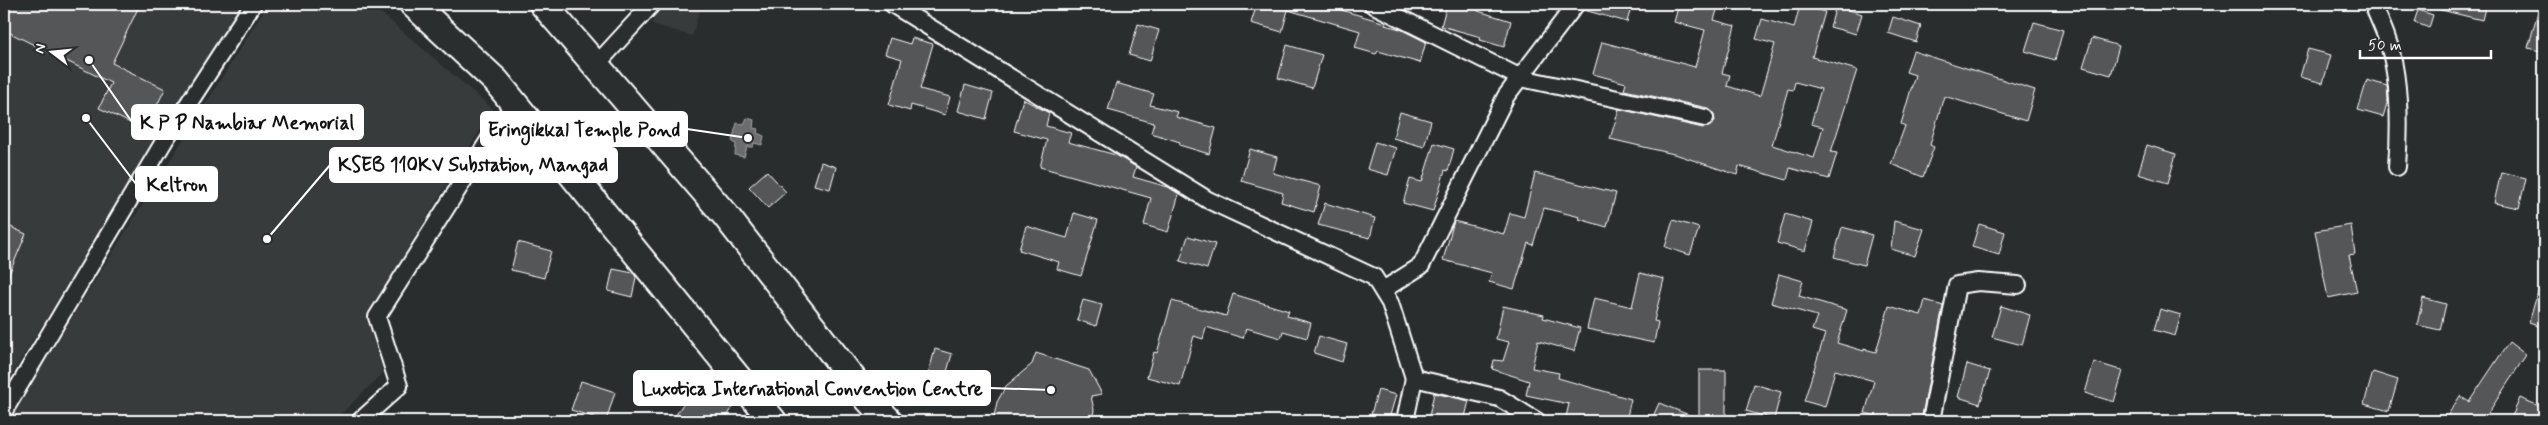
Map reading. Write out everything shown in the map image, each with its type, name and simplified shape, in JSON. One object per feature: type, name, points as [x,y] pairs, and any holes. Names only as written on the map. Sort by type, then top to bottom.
[{"type":"highway","points":[[413,4],[496,81],[773,421]]},
{"type":"highway","points":[[543,4],[726,216],[869,400],[889,421]]},
{"type":"street","points":[[4,411],[166,138],[253,4]]},
{"type":"street","points":[[596,64],[652,4]]},
{"type":"street","points":[[892,4],[1208,200],[1374,277],[1390,303],[1414,378],[1405,421]]},
{"type":"street","points":[[1372,4],[1521,78],[1705,118]]},
{"type":"street","points":[[1383,290],[1421,266],[1506,96],[1576,4]]},
{"type":"street","points":[[2373,4],[2386,36],[2397,88],[2397,167]]},
{"type":"street","points":[[360,421],[399,386],[376,317],[496,129],[515,104]]},
{"type":"street","points":[[1930,421],[1957,285],[1978,282],[2018,285]]},
{"type":"street","points":[[1414,378],[1499,398],[1537,421]]},
{"type":"shaded area","points":[[4,4],[241,4],[4,387]]},
{"type":"shaded area","points":[[268,4],[371,4],[493,109],[366,317],[383,373],[334,421],[10,421],[36,375]]},
{"type":"shaded area","points":[[659,4],[701,7],[692,36],[652,24]]},
{"type":"shaded area","points":[[747,118],[754,120],[753,128],[758,129],[757,133],[764,136],[762,145],[754,143],[753,147],[747,147],[744,157],[735,155],[736,144],[732,141],[737,123],[744,124]]},
{"type":"building","points":[[4,4],[140,4],[112,63],[165,89],[145,130],[99,108],[111,83],[4,30]]},
{"type":"building","points":[[1257,4],[1343,4],[1341,10],[1386,23],[1385,25],[1400,29],[1426,42],[1420,63],[1378,51],[1376,54],[1355,48],[1360,31],[1288,10],[1282,32],[1251,23]]},
{"type":"building","points":[[1447,4],[1479,6],[1478,11],[1511,21],[1504,47],[1480,40],[1481,37],[1441,26]]},
{"type":"building","points":[[1586,4],[1632,4],[1627,22],[1584,10]]},
{"type":"building","points":[[1679,4],[1719,4],[1714,20],[1735,26],[1722,73],[1730,75],[1727,86],[1760,96],[1775,44],[1756,39],[1762,19],[1794,28],[1800,5],[1825,12],[1812,57],[1857,70],[1831,152],[1837,153],[1829,179],[1790,168],[1787,180],[1739,166],[1737,175],[1678,155],[1610,139],[1619,109],[1703,128],[1708,127],[1715,121],[1714,115],[1708,108],[1624,90],[1626,83],[1593,74],[1602,42],[1695,67],[1705,30],[1674,22]],"holes":[[[1795,82],[1821,89],[1811,124],[1823,127],[1814,158],[1772,145],[1788,89],[1793,90]]]},
{"type":"building","points":[[2438,4],[2486,4],[2482,20],[2437,9]]},
{"type":"building","points":[[2540,4],[2544,5],[2544,52],[2528,48]]},
{"type":"building","points":[[1836,6],[1862,14],[1856,34],[1830,27]]},
{"type":"building","points":[[2418,10],[2433,15],[2429,28],[2414,22]]},
{"type":"building","points":[[1893,17],[1921,26],[1916,42],[1888,33]]},
{"type":"building","points":[[2034,22],[2063,30],[2055,60],[2025,51]]},
{"type":"building","points":[[1138,24],[1159,30],[1150,61],[1129,55]]},
{"type":"building","points":[[890,38],[910,44],[912,38],[933,44],[920,89],[950,97],[945,115],[911,105],[910,111],[889,105],[902,59],[885,54]]},
{"type":"building","points":[[2092,38],[2119,46],[2111,75],[2083,67]]},
{"type":"building","points":[[1287,45],[1322,55],[1312,88],[1278,78]]},
{"type":"building","points":[[2308,49],[2331,55],[2323,83],[2300,77]]},
{"type":"building","points":[[1913,51],[2035,90],[2026,121],[1944,96],[1930,145],[1934,147],[1923,177],[1891,164],[1905,126],[1901,124],[1915,75],[1906,72]]},
{"type":"building","points":[[2367,80],[2387,86],[2388,100],[2383,117],[2358,110]]},
{"type":"building","points":[[1116,83],[1154,94],[1150,105],[1178,112],[1176,117],[1216,128],[1209,154],[1179,145],[1180,142],[1151,133],[1154,123],[1108,110]]},
{"type":"building","points":[[965,85],[993,93],[986,119],[958,111]]},
{"type":"building","points":[[1023,99],[1049,113],[1046,126],[1071,133],[1068,142],[1116,155],[1136,167],[1133,177],[1168,187],[1179,194],[1168,232],[1144,225],[1151,198],[1040,167],[1047,140],[1014,131]]},
{"type":"building","points":[[1400,112],[1431,121],[1424,147],[1393,138]]},
{"type":"building","points":[[524,139],[543,162],[531,173],[510,152]]},
{"type":"building","points":[[1375,142],[1396,148],[1388,175],[1367,169]]},
{"type":"building","points":[[1434,143],[1454,149],[1448,171],[1445,170],[1433,211],[1403,203],[1410,179],[1422,182]]},
{"type":"building","points":[[2147,145],[2176,154],[2168,183],[2138,174]]},
{"type":"building","points":[[1250,149],[1277,157],[1273,173],[1321,186],[1314,212],[1281,202],[1283,193],[1241,181]]},
{"type":"building","points":[[821,162],[836,167],[830,189],[814,185]]},
{"type":"building","points":[[767,171],[786,192],[768,208],[749,187]]},
{"type":"building","points":[[2501,172],[2526,178],[2519,208],[2494,203]]},
{"type":"building","points":[[1535,173],[1616,193],[1607,227],[1579,219],[1580,217],[1544,208],[1533,245],[1528,243],[1514,289],[1489,282],[1492,273],[1443,260],[1454,221],[1504,234],[1510,213],[1524,217]]},
{"type":"building","points":[[1325,203],[1375,218],[1370,238],[1318,225]]},
{"type":"building","points":[[1074,213],[1098,220],[1081,276],[1057,269],[1059,262],[1019,250],[1026,226],[1067,238]]},
{"type":"building","points":[[1785,214],[1813,222],[1805,251],[1777,243]]},
{"type":"building","points":[[1673,220],[1699,228],[1690,255],[1665,247]]},
{"type":"building","points":[[1894,221],[1924,229],[1915,256],[1891,249]]},
{"type":"building","points":[[4,224],[26,234],[4,286]]},
{"type":"building","points":[[1979,224],[2005,232],[1999,255],[1972,247]]},
{"type":"building","points":[[2351,225],[2355,254],[2349,255],[2357,292],[2328,298],[2315,231]]},
{"type":"building","points":[[1842,227],[1872,235],[1864,265],[1834,257]]},
{"type":"building","points":[[1188,236],[1215,244],[1207,269],[1180,261]]},
{"type":"building","points":[[518,242],[551,251],[544,278],[511,270]]},
{"type":"building","points":[[613,269],[633,273],[636,277],[632,297],[608,291]]},
{"type":"building","points":[[1640,273],[1664,279],[1654,321],[1658,322],[1654,343],[1587,329],[1594,298],[1632,307]]},
{"type":"building","points":[[1779,274],[1803,281],[1799,296],[1847,310],[1837,343],[1864,351],[1864,349],[1876,352],[1889,306],[1921,315],[1925,300],[1943,306],[1921,421],[1894,421],[1865,413],[1874,381],[1835,370],[1825,407],[1804,401],[1825,334],[1812,330],[1817,316],[1771,303]]},
{"type":"building","points":[[2540,284],[2544,285],[2544,328],[2529,323]]},
{"type":"building","points":[[1233,294],[1289,311],[1287,316],[1311,323],[1307,338],[1283,331],[1281,338],[1246,328],[1243,338],[1206,327],[1203,339],[1194,336],[1180,386],[1147,377],[1154,352],[1157,353],[1172,301],[1226,316]]},
{"type":"building","points":[[2423,298],[2446,304],[2440,330],[2417,325]]},
{"type":"building","points":[[1083,300],[1102,305],[1096,326],[1077,320]]},
{"type":"building","points":[[1503,306],[1544,315],[1543,318],[1580,328],[1574,351],[1538,341],[1532,368],[1559,373],[1558,378],[1631,399],[1626,421],[1565,421],[1569,404],[1526,395],[1529,381],[1492,369],[1494,360],[1503,361],[1509,342],[1496,339]]},
{"type":"building","points":[[2001,306],[2030,315],[2022,345],[1992,337]]},
{"type":"building","points":[[2160,309],[2181,315],[2175,336],[2154,330]]},
{"type":"building","points":[[1319,336],[1347,344],[1342,362],[1314,353]]},
{"type":"building","points":[[2509,342],[2526,355],[2483,421],[2444,421],[2460,396],[2469,402]]},
{"type":"building","points":[[935,349],[952,354],[945,379],[928,375]]},
{"type":"building","points":[[1036,353],[1089,370],[1102,394],[1091,396],[1094,410],[1092,421],[993,421],[997,402],[1006,386],[1032,364]]},
{"type":"building","points":[[2094,362],[2123,371],[2114,402],[2085,393]]},
{"type":"building","points":[[1967,364],[1990,371],[1980,404],[1958,397]]},
{"type":"building","points":[[1699,370],[1726,370],[1726,421],[1651,421],[1659,403],[1699,419]]},
{"type":"building","points":[[2373,372],[2398,380],[2389,411],[2364,404]]},
{"type":"building","points":[[701,376],[737,401],[724,421],[672,421]]},
{"type":"building","points":[[581,381],[615,392],[606,421],[571,410]]},
{"type":"building","points":[[1754,384],[1781,392],[1774,419],[1746,411]]},
{"type":"building","points":[[1378,390],[1396,395],[1389,419],[1371,414]]},
{"type":"building","points":[[1434,393],[1469,401],[1464,421],[1428,421]]},
{"type":"building","points":[[2520,398],[2544,408],[2539,421],[2510,421]]},
{"type":"place","name":"K P P Nambiar Memorial","points":[[89,60]]},
{"type":"place","name":"Keltron","points":[[86,118]]},
{"type":"place","name":"Eringikkal Temple Pond","points":[[748,138]]},
{"type":"place","name":"KSEB 110KV Substation, Mangad","points":[[267,239]]},
{"type":"place","name":"Luxotica International Convention Centre","points":[[1051,390]]}]
